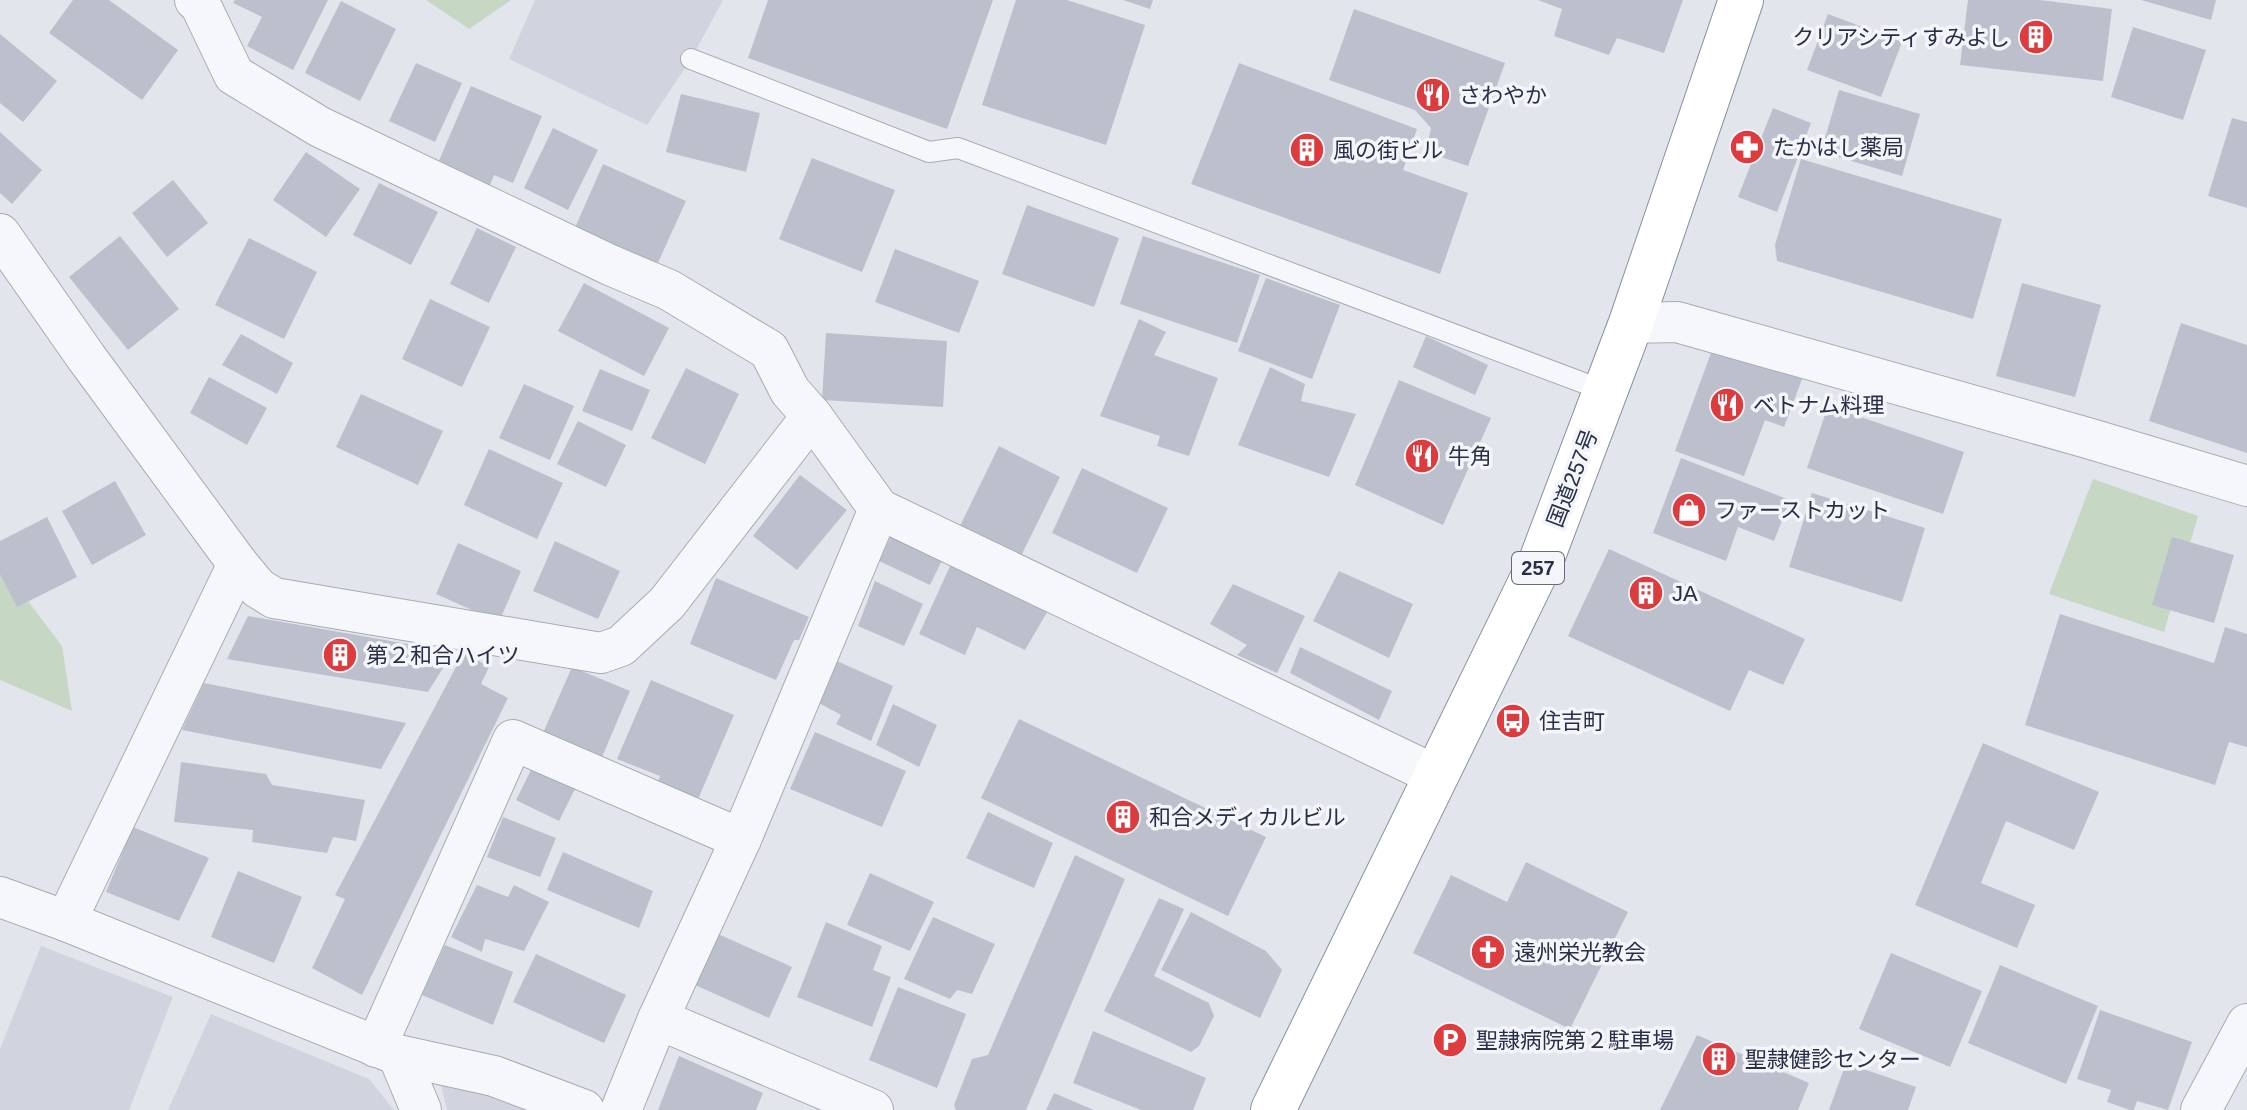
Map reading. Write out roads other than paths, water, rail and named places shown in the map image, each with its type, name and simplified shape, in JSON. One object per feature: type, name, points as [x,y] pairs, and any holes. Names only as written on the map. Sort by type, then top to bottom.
[{"type":"highway","name":"国道257号","points":[[1273,1110],[1541,561],[1631,323],[1741,0]]},
{"type":"street","points":[[195,0],[200,4],[234,75],[320,127],[669,290],[769,350],[790,391],[812,416],[879,509],[1437,776]]},
{"type":"street","points":[[0,234],[238,564],[258,588],[274,598],[601,653],[621,646],[667,603],[812,416]]},
{"type":"street","points":[[1631,323],[1677,322],[2247,486]]},
{"type":"street","points":[[621,1110],[658,1019],[741,839],[879,509]]},
{"type":"street","points":[[66,921],[238,564]]},
{"type":"street","points":[[387,1051],[513,740],[741,839]]},
{"type":"street","points":[[0,897],[387,1051],[494,1076],[584,1110]]},
{"type":"street","points":[[658,1019],[873,1110]]},
{"type":"street","points":[[2201,1110],[2247,1024]]},
{"type":"street","points":[[387,1051],[421,1110]]},
{"type":"lane","points":[[691,59],[929,152],[958,148],[1605,391]]},
{"type":"place","name":"クリアシティすみよし","points":[[2036,37]]},
{"type":"place","name":"さわやか","points":[[1433,95]]},
{"type":"place","name":"たかはし薬局","points":[[1747,147]]},
{"type":"place","name":"風の街ビル","points":[[1307,150]]},
{"type":"place","name":"ベトナム料理","points":[[1727,405]]},
{"type":"place","name":"牛角","points":[[1422,456]]},
{"type":"place","name":"ファーストカット","points":[[1689,510]]},
{"type":"place","name":"JA","points":[[1646,593]]},
{"type":"place","name":"第２和合ハイツ","points":[[340,655]]},
{"type":"place","name":"住吉町","points":[[1513,721]]},
{"type":"place","name":"和合メディカルビル","points":[[1123,817]]},
{"type":"place","name":"遠州栄光教会","points":[[1488,952]]},
{"type":"place","name":"聖隷病院第２駐車場","points":[[1450,1040]]},
{"type":"place","name":"聖隷健診センター","points":[[1719,1059]]}]
